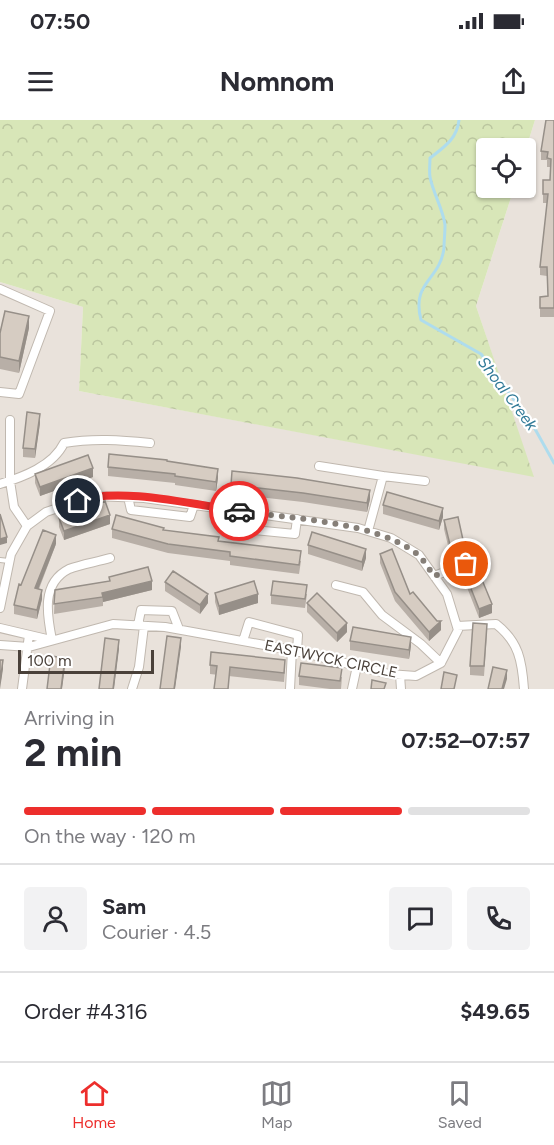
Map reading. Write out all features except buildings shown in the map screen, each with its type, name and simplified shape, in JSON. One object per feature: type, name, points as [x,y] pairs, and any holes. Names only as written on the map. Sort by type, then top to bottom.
[{"type":"street","points":[[0,289],[50,311],[19,394],[0,392]]},
{"type":"street","points":[[10,420],[10,481],[14,507],[27,526]]},
{"type":"street","points":[[0,484],[44,464],[60,450],[64,443],[98,439],[150,443]]},
{"type":"street","points":[[319,466],[425,481]]},
{"type":"street","points":[[368,531],[383,476]]},
{"type":"street","points":[[0,608],[11,554],[27,526],[46,512],[93,496],[128,497],[194,505],[368,531],[391,538],[419,555],[447,594],[458,630],[441,663],[421,644],[382,615],[363,592],[336,585]]},
{"type":"street","points":[[128,497],[131,510],[190,518],[194,505]]},
{"type":"street","points":[[242,511],[243,529],[295,534],[297,519]]},
{"type":"street","points":[[0,645],[29,647],[52,640],[47,615],[47,598],[56,578],[70,569],[110,558]]},
{"type":"street","points":[[434,576],[466,564]]},
{"type":"street","points":[[132,689],[139,667],[141,610],[172,610],[179,629]]},
{"type":"street","points":[[243,641],[249,622],[298,635],[290,689]]},
{"type":"street","name":"EASTWYCK CIRCLE","points":[[0,628],[52,640],[113,624],[179,629],[295,651],[400,675],[416,676],[441,663]]},
{"type":"street","points":[[457,626],[496,624],[510,635],[523,665],[524,689]]},
{"type":"street","points":[[22,689],[29,635]]},
{"type":"street","points":[[352,689],[357,666]]},
{"type":"street","points":[[400,675],[401,689]]},
{"type":"lane","points":[[0,560],[10,561]]},
{"type":"shaded area","points":[[535,120],[554,120],[554,689],[0,689],[0,282],[83,307],[79,391],[533,476],[476,306],[511,198],[536,198],[536,138],[529,138]]},
{"type":"green space","points":[[0,120],[535,120],[529,138],[476,138],[476,198],[511,198],[476,306],[534,477],[79,391],[83,307],[0,282]]},
{"type":"waterway","name":"Shoal Creek","points":[[459,120],[453,137],[430,158],[430,177],[445,225],[444,248],[437,268],[420,297],[421,320],[481,354],[535,429],[554,463]]},
{"type":"way so far","points":[[239,511],[358,528],[391,538],[419,555],[434,576],[466,564]]},
{"type":"route","points":[[78,501],[93,496],[144,498],[239,511]]}]
